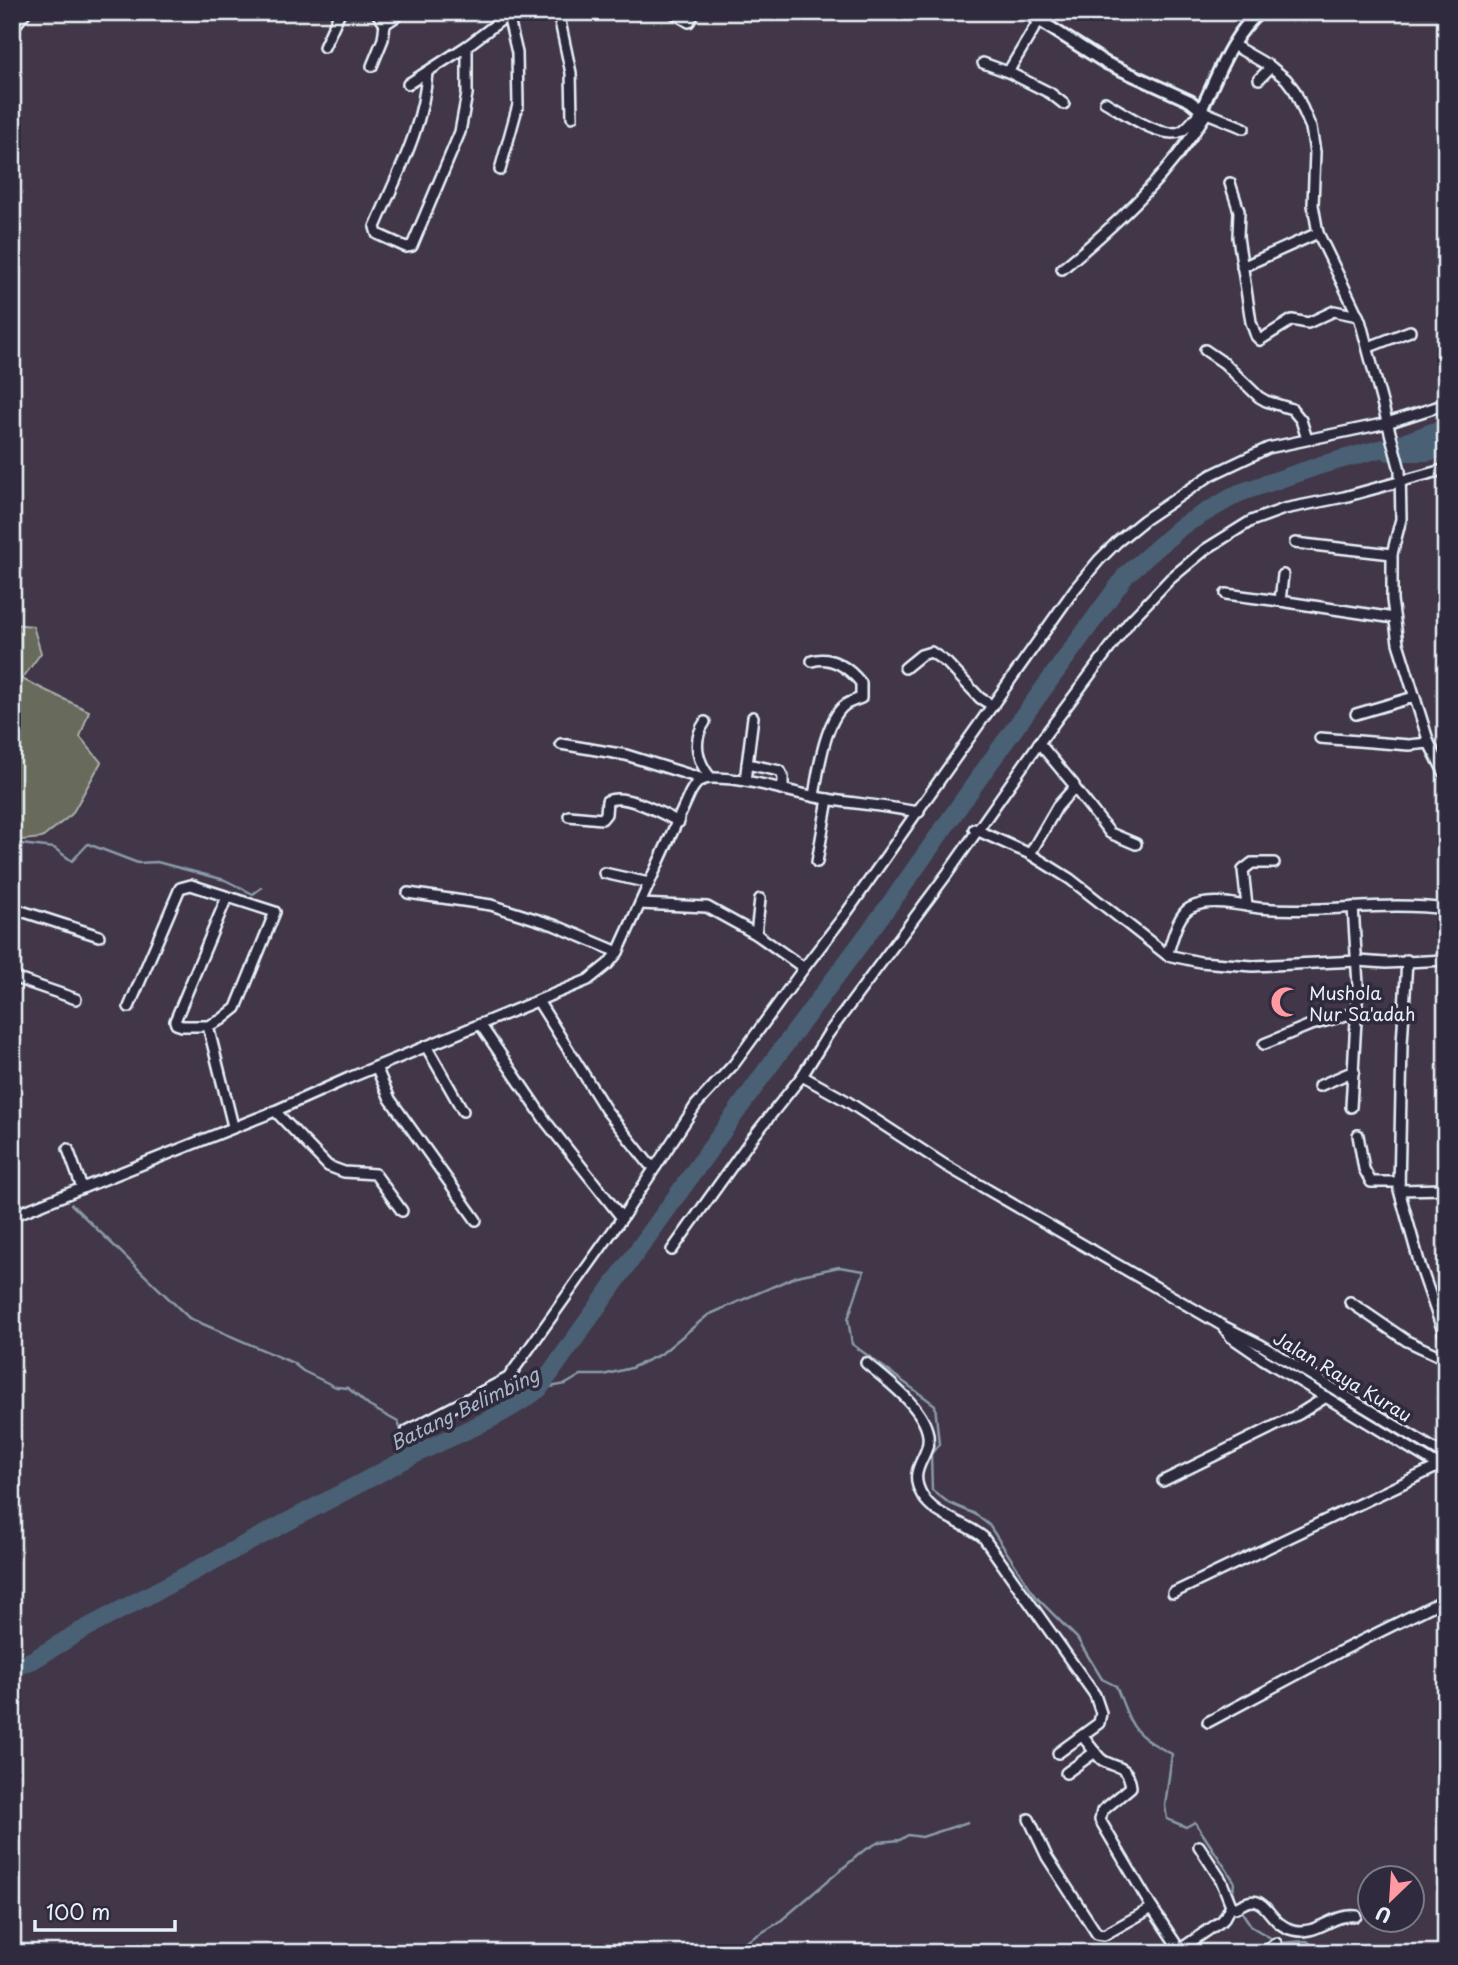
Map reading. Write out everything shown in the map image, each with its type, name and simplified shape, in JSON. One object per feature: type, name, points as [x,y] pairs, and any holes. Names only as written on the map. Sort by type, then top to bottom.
[{"type":"street","points":[[12,29],[26,12]]},
{"type":"street","points":[[324,47],[340,12]]},
{"type":"street","points":[[372,66],[383,39],[385,24],[376,12]]},
{"type":"street","points":[[385,24],[403,12]]},
{"type":"street","points":[[558,12],[571,73],[572,117]]},
{"type":"street","points":[[672,12],[689,22],[695,12]]},
{"type":"street","points":[[1026,12],[1106,63],[1244,128]]},
{"type":"street","points":[[1062,269],[1107,232],[1156,184],[1204,111],[1233,45],[1245,26],[1260,12]]},
{"type":"street","points":[[408,84],[467,46],[509,13],[517,53],[518,105],[500,170]]},
{"type":"street","points":[[1008,72],[1038,22]]},
{"type":"street","points":[[1233,45],[1271,67],[1295,91],[1311,128],[1315,152],[1313,205],[1318,233],[1358,316],[1369,347],[1374,380],[1401,470],[1401,519],[1392,554],[1394,618],[1398,643],[1429,743],[1446,776]]},
{"type":"street","points":[[427,72],[416,128],[375,227],[377,234],[406,247],[410,247],[414,242],[460,132],[467,94],[467,46]]},
{"type":"street","points":[[983,63],[1008,72],[1050,93],[1065,104]]},
{"type":"street","points":[[1259,79],[1271,67]]},
{"type":"street","points":[[1105,102],[1154,129],[1170,134],[1186,129],[1204,111]]},
{"type":"street","points":[[1230,183],[1239,211],[1238,237],[1251,322],[1260,341],[1292,320],[1308,323],[1334,311],[1358,316]]},
{"type":"street","points":[[1242,267],[1318,233]]},
{"type":"street","points":[[1369,347],[1410,331]]},
{"type":"street","points":[[1205,349],[1224,363],[1259,397],[1292,408],[1301,420],[1307,439]]},
{"type":"street","points":[[407,1431],[508,1378],[622,1218],[696,1105],[734,1064],[847,912],[1074,590],[1099,560],[1163,507],[1211,475],[1268,448],[1388,426],[1446,404]]},
{"type":"street","points":[[672,1250],[750,1141],[802,1076],[828,1034],[975,829],[1130,621],[1170,579],[1206,549],[1251,521],[1284,509],[1446,469]]},
{"type":"street","points":[[1295,543],[1392,554]]},
{"type":"street","points":[[1280,601],[1283,575]]},
{"type":"street","points":[[1226,594],[1394,618]]},
{"type":"street","points":[[905,668],[921,655],[931,652],[947,663],[980,698],[993,706]]},
{"type":"street","points":[[812,661],[827,659],[849,671],[860,683],[861,698],[844,706],[830,729],[823,746],[814,796]]},
{"type":"street","points":[[1356,714],[1414,697]]},
{"type":"street","points":[[745,781],[753,717]]},
{"type":"street","points":[[705,722],[698,731],[696,749],[707,779]]},
{"type":"street","points":[[1320,738],[1409,745],[1429,743]]},
{"type":"street","points":[[1039,743],[1073,782],[1074,787],[1111,834],[1136,844]]},
{"type":"street","points":[[561,744],[626,755],[707,779],[745,781],[828,799],[919,812]]},
{"type":"street","points":[[747,764],[780,771],[783,776],[783,790]]},
{"type":"street","points":[[12,1216],[275,1111],[588,980],[618,952],[695,784],[707,779]]},
{"type":"street","points":[[1030,854],[1057,807],[1074,787]]},
{"type":"street","points":[[569,817],[602,819],[606,814],[607,801],[612,798],[644,806],[679,822]]},
{"type":"street","points":[[817,862],[828,799]]},
{"type":"street","points":[[975,829],[1030,854],[1070,879],[1167,955],[1200,962],[1253,966],[1446,960]]},
{"type":"street","points":[[1247,906],[1243,870],[1252,863],[1274,863]]},
{"type":"street","points":[[604,873],[649,883]]},
{"type":"street","points":[[129,1007],[180,888],[191,885],[275,912],[241,1001],[229,1014],[208,1026],[182,1026],[175,1021],[227,897]]},
{"type":"street","points":[[408,893],[491,905],[554,925],[618,952]]},
{"type":"street","points":[[757,934],[760,899]]},
{"type":"street","points":[[1167,955],[1183,914],[1193,906],[1209,903],[1294,910],[1353,906],[1427,906],[1446,909]]},
{"type":"street","points":[[640,904],[707,907],[757,934],[804,968]]},
{"type":"street","points":[[1352,1107],[1358,961],[1353,906]]},
{"type":"street","points":[[12,908],[99,936]]},
{"type":"street","points":[[1407,960],[1399,1186],[1416,1252],[1446,1340]]},
{"type":"street","points":[[12,977],[76,999]]},
{"type":"street","points":[[538,1001],[606,1110],[649,1164],[656,1166]]},
{"type":"street","points":[[1264,1045],[1308,1026],[1357,1012]]},
{"type":"street","points":[[480,1024],[547,1123],[622,1218]]},
{"type":"street","points":[[208,1026],[233,1126]]},
{"type":"street","points":[[426,1046],[463,1111]]},
{"type":"street","points":[[376,1067],[390,1099],[476,1220]]},
{"type":"street","points":[[1319,1086],[1354,1071]]},
{"type":"street","points":[[802,1076],[845,1100],[945,1165],[1223,1326],[1239,1343],[1442,1468]]},
{"type":"street","points":[[275,1111],[328,1167],[344,1172],[375,1174],[402,1211]]},
{"type":"street","points":[[1358,1135],[1364,1169],[1371,1182],[1446,1189]]},
{"type":"street","points":[[68,1149],[82,1188]]},
{"type":"street","points":[[1350,1303],[1406,1341],[1446,1359]]},
{"type":"street","name":"Jalan Raya Kurau","points":[[1223,1326],[1261,1345],[1446,1456]]},
{"type":"street","points":[[866,1363],[899,1392],[924,1422],[928,1437],[916,1472],[917,1485],[930,1507],[983,1537],[1095,1695],[1101,1713],[1097,1726],[1058,1753]]},
{"type":"street","points":[[1163,1481],[1299,1414],[1326,1397]]},
{"type":"street","points":[[1173,1593],[1442,1468]]},
{"type":"street","points":[[1208,1722],[1339,1652],[1446,1600]]},
{"type":"street","points":[[1083,1737],[1105,1762],[1119,1766],[1132,1784],[1130,1789],[1102,1811],[1100,1820],[1180,1951],[1217,1924],[1233,1907],[1248,1900],[1255,1899],[1275,1919],[1298,1931],[1312,1931],[1340,1917],[1356,1916]]},
{"type":"street","points":[[1066,1773],[1095,1752]]},
{"type":"street","points":[[1029,1819],[1047,1857],[1097,1934],[1104,1934],[1152,1908]]},
{"type":"street","points":[[1199,1846],[1221,1880],[1233,1907]]},
{"type":"street","points":[[1264,1953],[1276,1943]]},
{"type":"green space","points":[[12,624],[33,626],[41,653],[22,679],[89,711],[80,737],[101,762],[72,814],[42,838],[12,841]]},
{"type":"waterway","points":[[12,1668],[33,1660],[79,1632],[408,1458],[492,1418],[539,1389],[765,1072],[898,893],[1126,575],[1182,526],[1239,493],[1446,427]]},
{"type":"waterway","points":[[1389,452],[1428,452],[1446,448]]},
{"type":"waterway","points":[[12,843],[54,848],[72,861],[88,844],[138,863],[157,862],[225,880],[253,894],[261,888]]},
{"type":"waterway","points":[[71,1204],[189,1318],[293,1363],[303,1371],[336,1387],[348,1388],[369,1406],[398,1422],[411,1457]]},
{"type":"waterway","name":"Batang Belimbing","points":[[539,1389],[566,1384],[581,1375],[603,1375],[631,1368],[661,1354],[708,1315],[797,1276],[839,1267],[864,1271],[848,1319],[852,1344],[935,1405],[939,1444],[931,1454],[932,1490],[949,1503],[975,1514],[989,1525],[1036,1597],[1077,1638],[1102,1679],[1116,1686],[1135,1728],[1148,1740],[1172,1754],[1165,1806],[1167,1819],[1186,1827],[1195,1822],[1234,1881],[1233,1895],[1237,1905],[1252,1927],[1274,1940]]},
{"type":"waterway","points":[[727,1953],[778,1923],[863,1851],[879,1842],[900,1840],[908,1835],[922,1837],[968,1822]]},
{"type":"waterway","name":"Batang Belimbing","points":[[1280,1943],[1307,1941],[1321,1953]]},
{"type":"waterway","name":"Batang Belimbing","points":[[1435,1953],[1446,1945]]},
{"type":"place","name":"Mushola Nur Sa'adah","points":[[1286,1002]]}]
